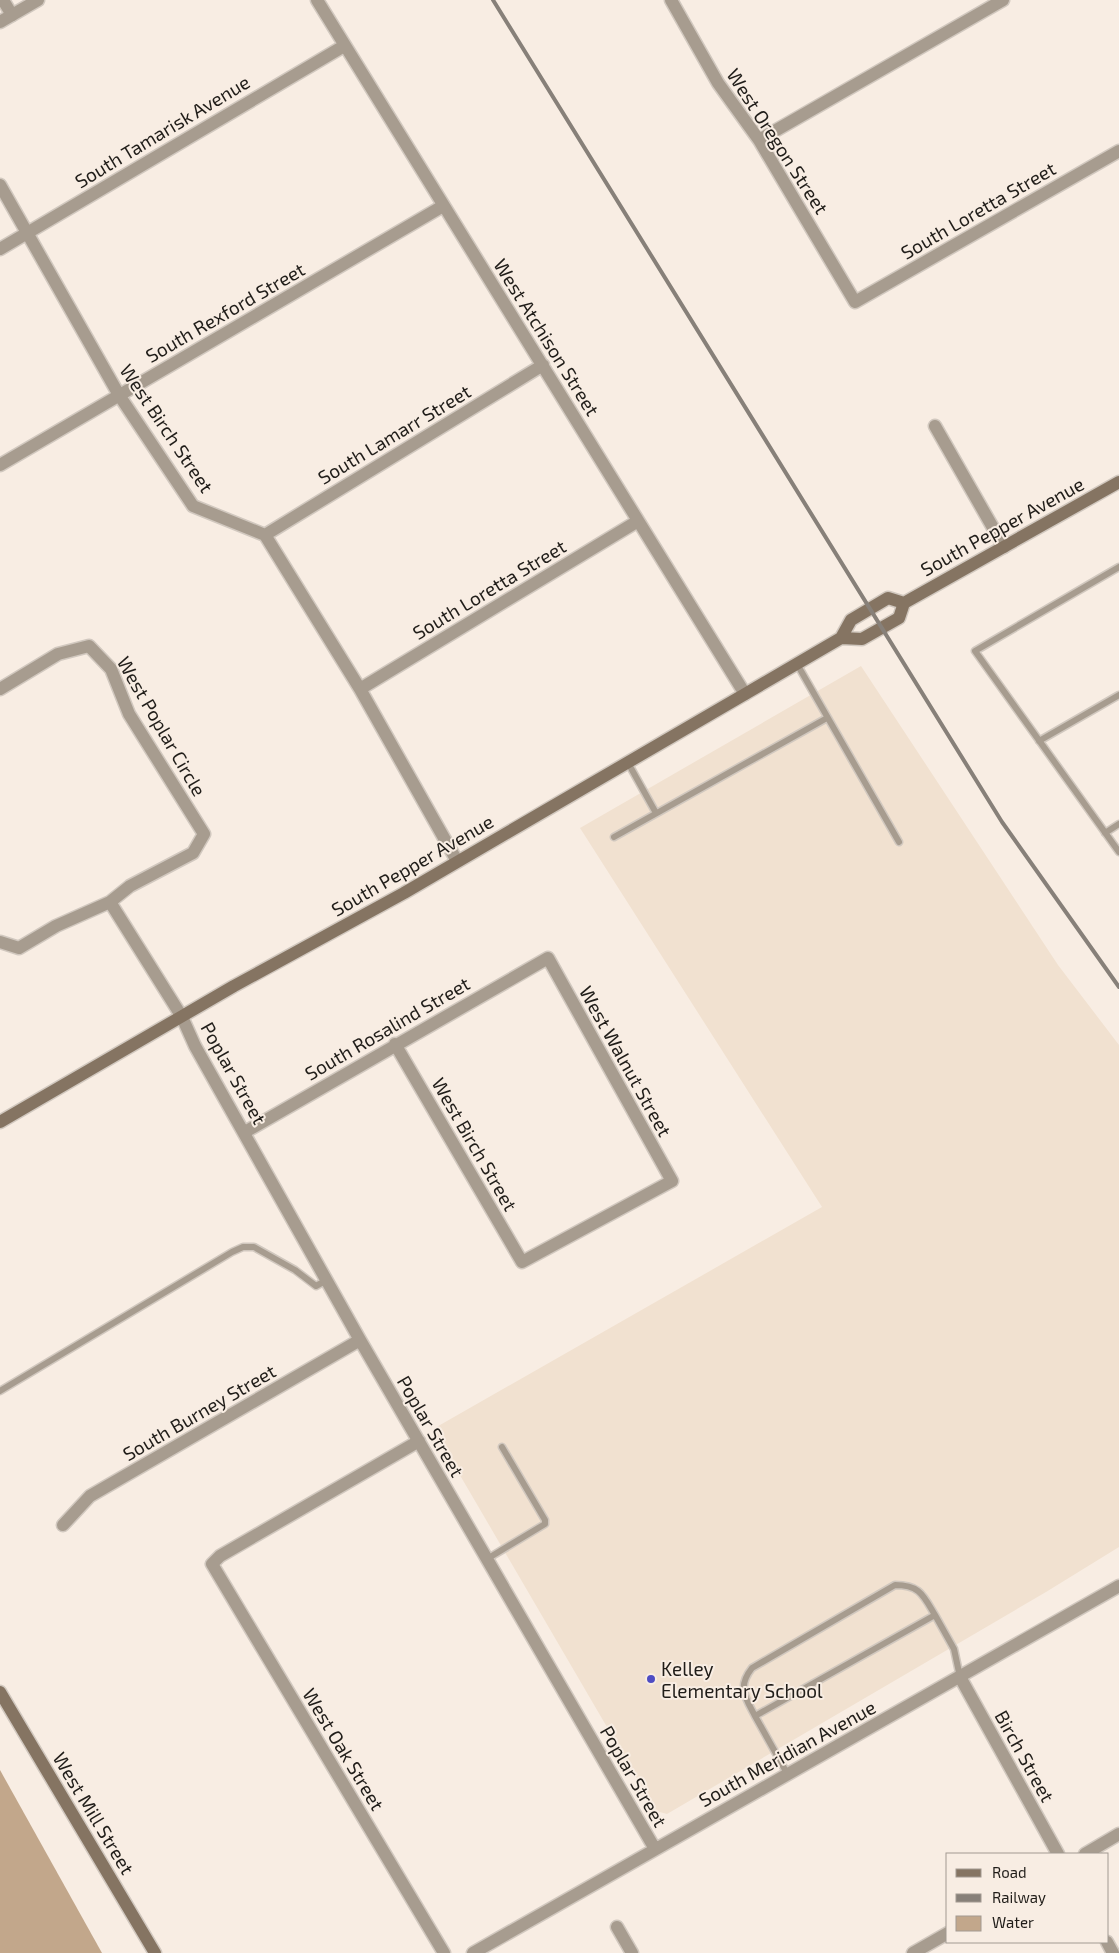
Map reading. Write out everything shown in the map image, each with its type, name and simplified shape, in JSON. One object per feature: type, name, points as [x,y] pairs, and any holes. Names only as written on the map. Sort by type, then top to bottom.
[{"type":"main road","name":"South Pepper Avenue","points":[[841,638],[862,639],[899,618],[904,603],[1119,482]]},
{"type":"main road","name":"South Pepper Avenue","points":[[0,1122],[797,664],[841,638],[850,620],[888,598],[904,603]]},
{"type":"main road","name":"West Mill Street","points":[[0,1692],[155,1953]]},
{"type":"street","points":[[3,0],[12,15]]},
{"type":"street","points":[[0,22],[38,0]]},
{"type":"street","name":"West Atchison Street","points":[[317,0],[745,694]]},
{"type":"street","name":"West Oregon Street","points":[[671,0],[718,83],[759,140],[855,302]]},
{"type":"street","points":[[759,140],[1002,0]]},
{"type":"street","name":"South Tamarisk Avenue","points":[[0,249],[344,46]]},
{"type":"street","name":"South Loretta Street","points":[[855,302],[1119,151]]},
{"type":"street","name":"West Birch Street","points":[[0,185],[119,395],[193,506],[265,534]]},
{"type":"street","name":"South Rexford Street","points":[[0,465],[443,206]]},
{"type":"street","name":"South Lamarr Street","points":[[265,534],[543,365]]},
{"type":"street","points":[[935,426],[1004,546]]},
{"type":"street","name":"South Loretta Street","points":[[360,689],[638,521]]},
{"type":"street","points":[[265,534],[360,689],[457,861]]},
{"type":"street","name":"West Poplar Circle","points":[[0,689],[58,654],[89,646],[111,669],[129,714],[204,834],[193,853],[130,886],[110,902],[56,926],[20,948],[0,942]]},
{"type":"street","name":"Poplar Street","points":[[110,902],[182,1017],[195,1046],[245,1132],[360,1340],[655,1849]]},
{"type":"street","name":"South Rosalind Street","points":[[245,1132],[395,1044],[548,958]]},
{"type":"street","name":"West Walnut Street","points":[[522,1262],[672,1181],[548,958]]},
{"type":"street","name":"West Birch Street","points":[[395,1044],[522,1262]]},
{"type":"street","name":"South Burney Street","points":[[63,1525],[90,1496],[360,1340]]},
{"type":"street","name":"West Oak Street","points":[[419,1441],[220,1556],[212,1564],[444,1953]]},
{"type":"street","name":"South Meridian Avenue","points":[[473,1953],[1119,1586]]},
{"type":"street","name":"Birch Street","points":[[960,1677],[1057,1853]]},
{"type":"street","points":[[1087,1853],[1119,1834]]},
{"type":"street","points":[[617,1927],[632,1953]]},
{"type":"street","points":[[913,1953],[946,1934]]},
{"type":"lane","points":[[1119,567],[975,650],[1119,852]]},
{"type":"lane","points":[[797,664],[899,842]]},
{"type":"lane","points":[[1039,741],[1119,695]]},
{"type":"lane","points":[[614,836],[827,718]]},
{"type":"lane","points":[[627,761],[656,813]]},
{"type":"lane","points":[[1105,833],[1119,824]]},
{"type":"lane","points":[[0,1391],[232,1252],[243,1248],[254,1247],[295,1270],[316,1286],[327,1280]]},
{"type":"lane","points":[[487,1559],[545,1524],[545,1520],[502,1447]]},
{"type":"lane","points":[[788,1774],[743,1692],[745,1677],[752,1668],[895,1585],[910,1585],[923,1594],[954,1649],[960,1677]]},
{"type":"lane","points":[[755,1716],[935,1615]]},
{"type":"shaded area","points":[[861,666],[1058,965],[1119,1045],[1119,1547],[1046,1592],[667,1814],[656,1811],[433,1429],[822,1207],[580,828]]},
{"type":"water","points":[[0,1770],[102,1953],[0,1953]]},
{"type":"railway","points":[[493,0],[1002,822],[1119,987]]},
{"type":"place","name":"Kelley Elementary School","points":[[651,1679]]}]
